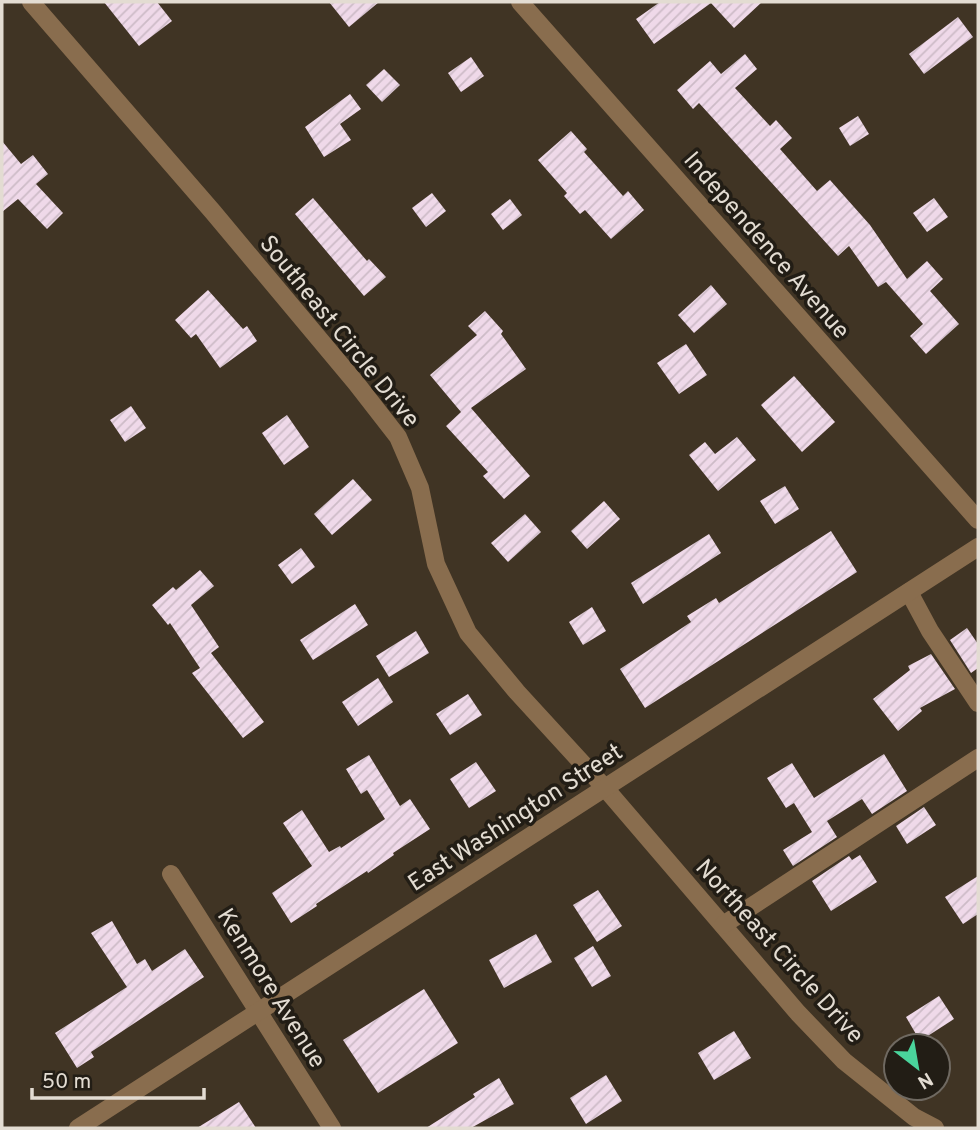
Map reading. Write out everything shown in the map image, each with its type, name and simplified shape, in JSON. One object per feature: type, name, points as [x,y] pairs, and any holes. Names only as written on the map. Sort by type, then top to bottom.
[{"type":"street","name":"Southeast Circle Drive","points":[[31,2],[240,244],[398,437],[420,488],[436,564],[468,634],[605,788]]},
{"type":"street","name":"Independence Avenue","points":[[520,2],[978,520]]},
{"type":"street","name":"East Washington Street","points":[[78,1128],[978,547]]},
{"type":"street","points":[[909,592],[930,631],[978,703]]},
{"type":"street","points":[[723,925],[978,758]]},
{"type":"street","name":"Northeast Circle Drive","points":[[605,788],[797,1013],[844,1061],[914,1117],[935,1128]]},
{"type":"street","name":"Kenmore Avenue","points":[[172,874],[332,1128]]},
{"type":"building","points":[[104,2],[157,2],[172,21],[139,46]]},
{"type":"building","points":[[329,2],[379,2],[349,27]]},
{"type":"building","points":[[660,2],[762,2],[734,28],[711,3],[654,44],[636,19]]},
{"type":"building","points":[[958,17],[973,37],[924,74],[909,54]]},
{"type":"building","points":[[745,54],[757,69],[735,88],[770,126],[776,120],[792,138],[780,149],[817,191],[830,180],[870,225],[907,279],[927,261],[943,279],[930,291],[959,324],[926,354],[910,336],[923,324],[886,282],[878,287],[849,246],[838,256],[699,103],[693,109],[677,90],[710,61],[721,74]]},
{"type":"building","points":[[471,57],[484,76],[461,92],[448,73]]},
{"type":"building","points":[[384,69],[400,85],[382,102],[366,85]]},
{"type":"building","points":[[350,94],[361,109],[340,124],[351,140],[324,157],[305,127]]},
{"type":"building","points":[[858,116],[869,134],[850,146],[839,128]]},
{"type":"building","points":[[571,131],[587,149],[584,152],[623,196],[628,191],[644,210],[611,239],[585,210],[580,214],[564,196],[567,193],[538,160]]},
{"type":"building","points":[[2,141],[21,164],[33,155],[48,174],[36,184],[63,213],[47,229],[18,199],[2,212]]},
{"type":"building","points":[[432,193],[446,211],[426,227],[412,208]]},
{"type":"building","points":[[313,198],[367,261],[369,259],[386,277],[364,296],[295,214]]},
{"type":"building","points":[[934,198],[948,217],[927,232],[913,213]]},
{"type":"building","points":[[510,199],[522,215],[503,230],[491,214]]},
{"type":"building","points":[[711,285],[727,304],[694,333],[678,315]]},
{"type":"building","points":[[208,290],[243,329],[247,326],[257,341],[220,368],[196,334],[191,338],[175,320]]},
{"type":"building","points":[[485,311],[503,331],[501,334],[526,369],[471,408],[530,476],[504,499],[483,476],[488,472],[446,426],[461,412],[430,375],[477,335],[468,326]]},
{"type":"building","points":[[686,344],[707,375],[679,394],[657,363]]},
{"type":"building","points":[[794,376],[835,422],[802,452],[761,405]]},
{"type":"building","points":[[131,406],[146,428],[125,442],[110,420]]},
{"type":"building","points":[[287,415],[309,447],[284,465],[262,433]]},
{"type":"building","points":[[737,437],[756,460],[718,491],[689,455],[705,442],[715,454]]},
{"type":"building","points":[[353,479],[372,500],[332,535],[314,514]]},
{"type":"building","points":[[785,486],[799,509],[775,524],[760,501]]},
{"type":"building","points":[[604,501],[620,519],[587,549],[571,531]]},
{"type":"building","points":[[525,514],[541,532],[508,562],[491,543]]},
{"type":"building","points":[[831,531],[857,572],[645,708],[620,669],[691,622],[687,616],[716,598],[719,603]]},
{"type":"building","points":[[709,534],[721,553],[643,604],[631,583]]},
{"type":"building","points":[[301,548],[315,567],[292,584],[278,565]]},
{"type":"building","points":[[200,570],[214,586],[191,605],[219,647],[211,653],[264,722],[243,738],[192,673],[200,668],[170,623],[168,625],[152,605],[173,587],[176,590]]},
{"type":"building","points":[[355,604],[368,625],[313,660],[300,640]]},
{"type":"building","points":[[592,607],[606,631],[583,645],[569,622]]},
{"type":"building","points":[[967,628],[978,644],[978,668],[971,673],[950,640]]},
{"type":"building","points":[[416,631],[429,653],[389,677],[376,656]]},
{"type":"building","points":[[931,654],[955,689],[920,708],[922,711],[898,731],[873,699],[910,670],[908,666]]},
{"type":"building","points":[[378,678],[393,702],[358,726],[342,702]]},
{"type":"building","points":[[468,694],[482,715],[450,735],[436,714]]},
{"type":"building","points":[[884,754],[907,791],[872,814],[862,799],[827,821],[837,837],[793,866],[783,850],[812,832],[794,803],[786,808],[767,778],[792,763],[814,798]]},
{"type":"building","points":[[369,755],[400,806],[410,799],[430,829],[291,923],[272,893],[312,866],[283,823],[302,810],[329,852],[340,846],[341,848],[385,819],[367,790],[361,794],[346,769]]},
{"type":"building","points":[[476,762],[496,791],[469,808],[450,779]]},
{"type":"building","points":[[924,807],[936,825],[907,844],[896,826]]},
{"type":"building","points":[[860,855],[877,882],[831,911],[812,881],[849,856],[852,860]]},
{"type":"building","points":[[978,876],[978,914],[963,924],[945,897]]},
{"type":"building","points":[[598,890],[622,926],[597,942],[573,905]]},
{"type":"building","points":[[112,921],[137,964],[145,959],[152,971],[185,949],[204,977],[91,1052],[94,1057],[77,1068],[55,1033],[127,987],[91,933]]},
{"type":"building","points":[[536,934],[552,962],[504,988],[489,960]]},
{"type":"building","points":[[593,946],[611,976],[592,987],[574,958]]},
{"type":"building","points":[[424,989],[458,1043],[378,1093],[343,1040]]},
{"type":"building","points":[[939,996],[954,1019],[934,1032],[915,1032],[906,1017]]},
{"type":"building","points":[[734,1031],[751,1058],[714,1080],[698,1053]]},
{"type":"building","points":[[606,1075],[622,1101],[586,1124],[570,1098]]},
{"type":"building","points":[[499,1078],[514,1104],[471,1128],[426,1128],[475,1097],[473,1094]]},
{"type":"building","points":[[239,1102],[256,1128],[197,1128]]}]
